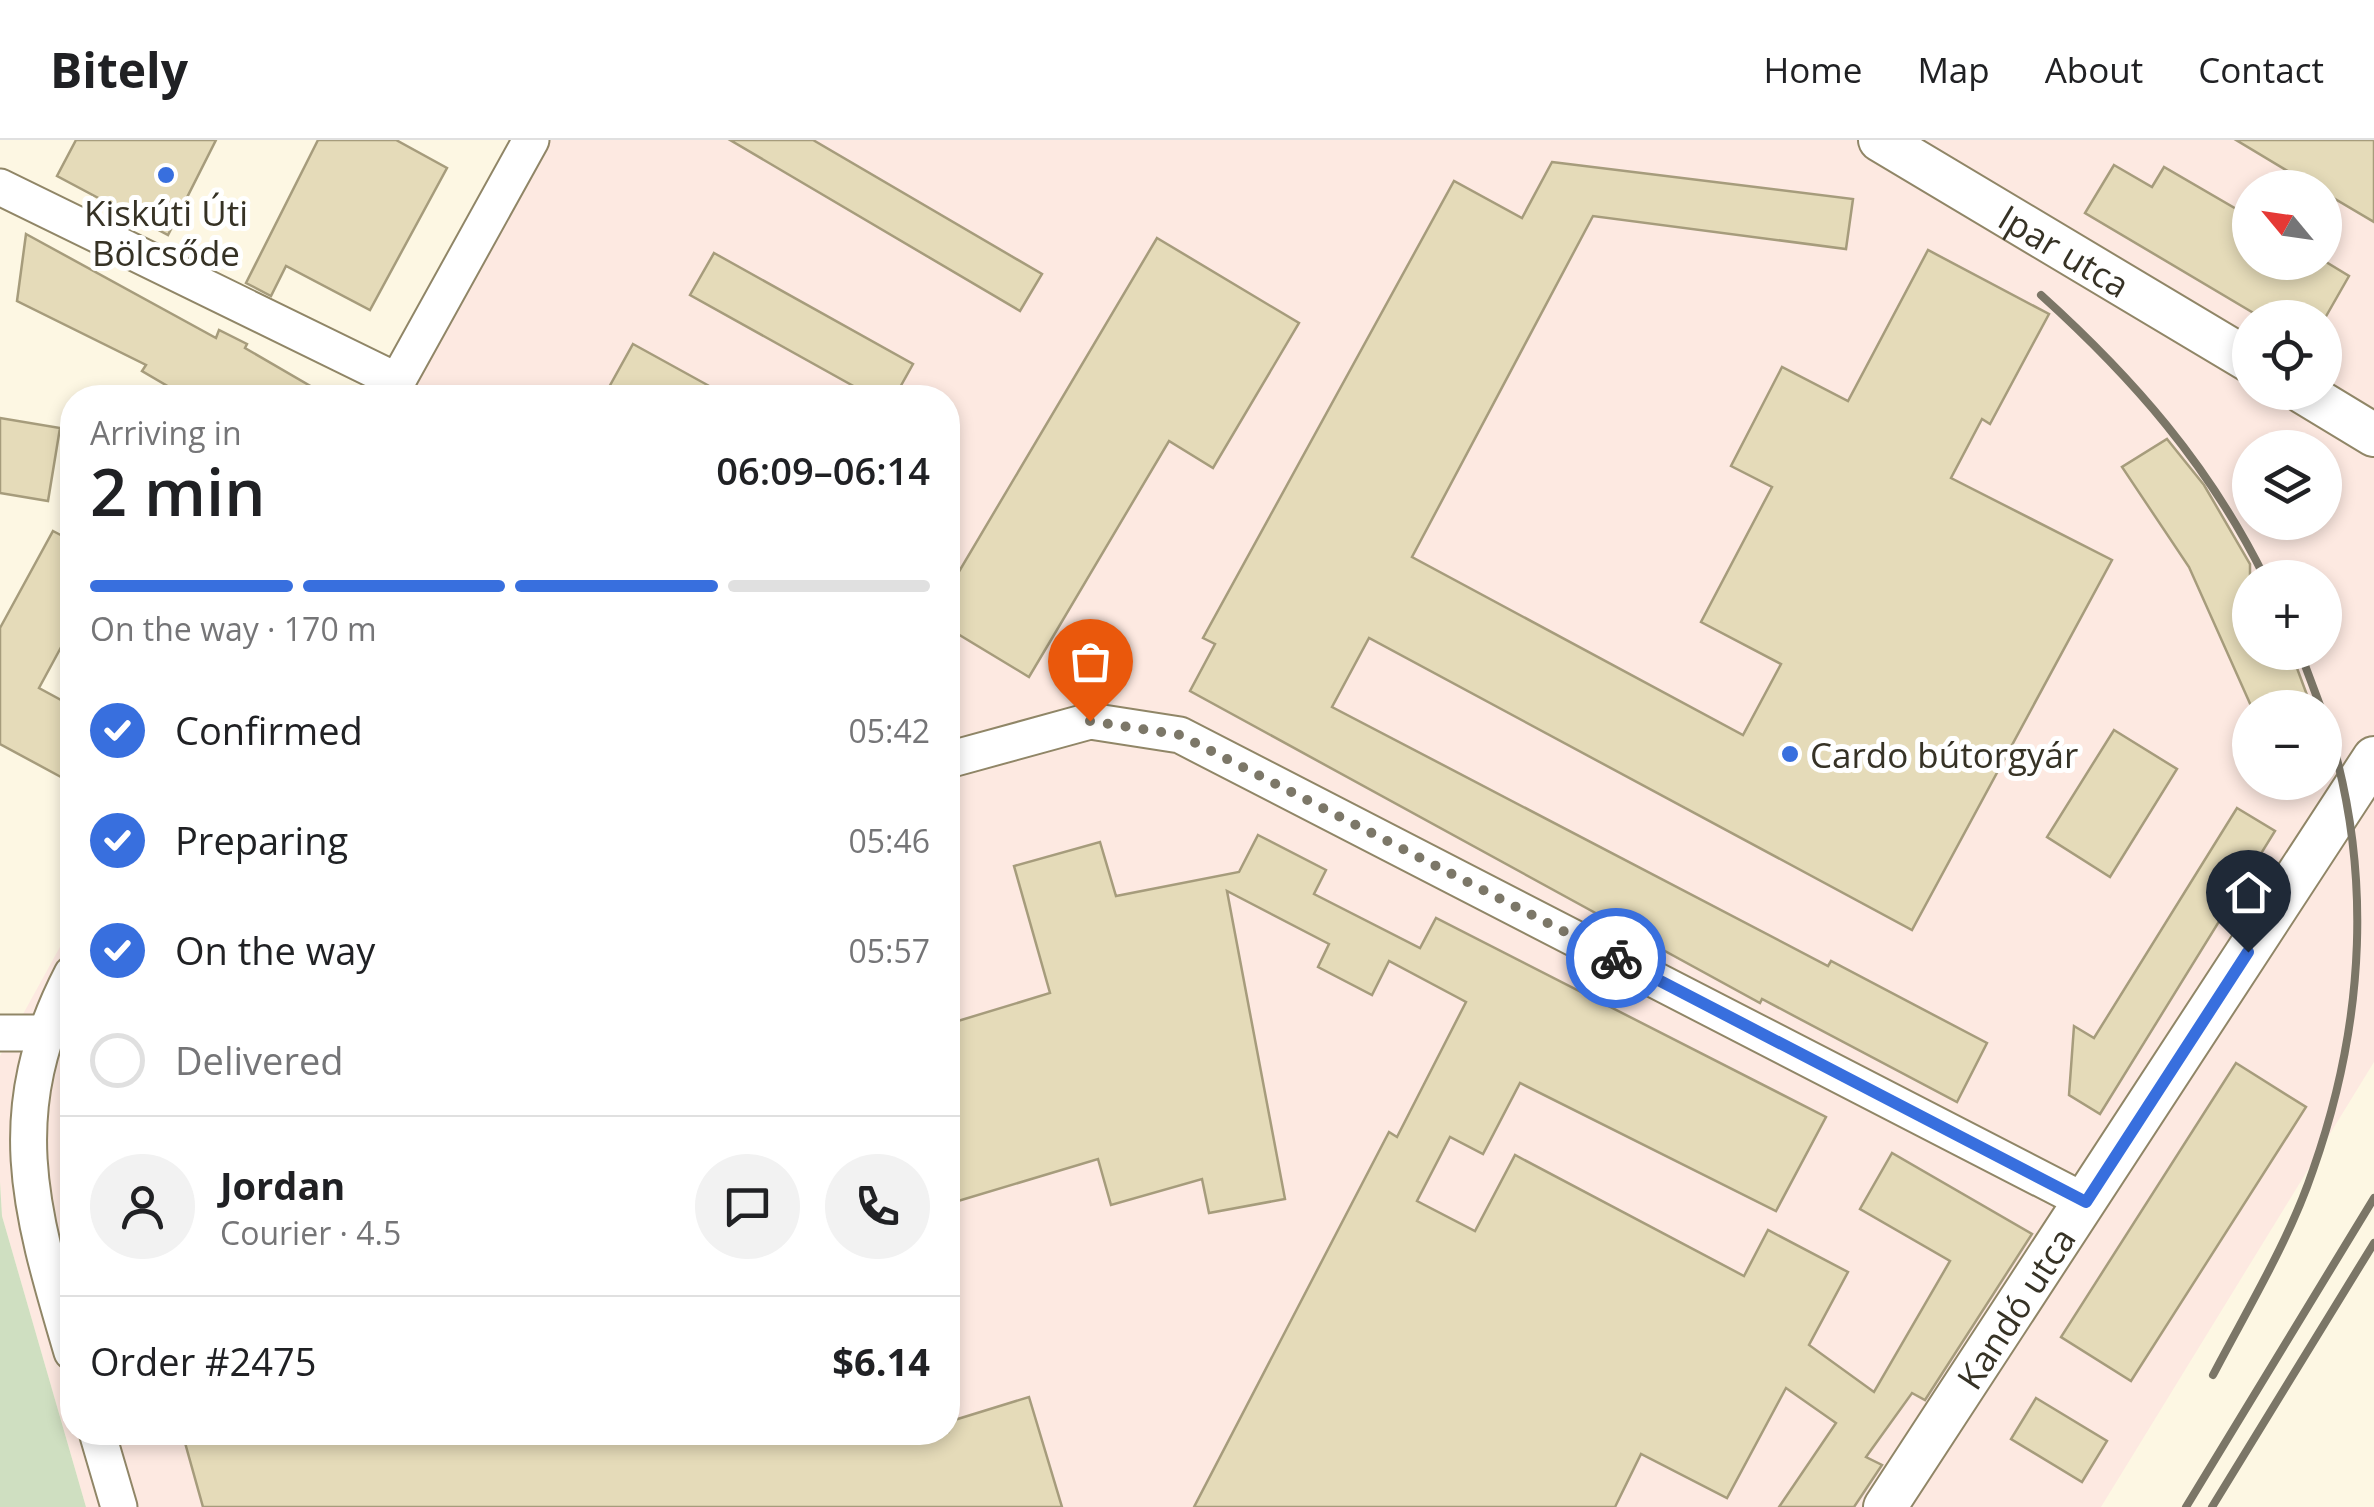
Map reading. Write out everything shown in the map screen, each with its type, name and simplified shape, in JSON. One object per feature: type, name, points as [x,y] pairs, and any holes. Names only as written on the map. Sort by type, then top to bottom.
[{"type":"street","points":[[395,385],[531,140]]},
{"type":"street","name":"Ipar utca","points":[[1880,140],[2232,350]]},
{"type":"street","points":[[0,187],[382,385]]},
{"type":"street","points":[[2333,410],[2374,435]]},
{"type":"street","points":[[960,757],[1090,721],[1180,735],[2086,1202]]},
{"type":"street","name":"Kandó utca","points":[[1884,1507],[2374,758]]},
{"type":"street","points":[[60,1000],[42,1033],[29,1095],[27,1157],[41,1248],[60,1312]]},
{"type":"street","points":[[0,1033],[42,1033]]},
{"type":"street","points":[[101,1445],[119,1507]]},
{"type":"shaded area","points":[[522,140],[2374,140],[2374,1062],[2101,1507],[86,1507],[68,1445],[960,1445],[960,385],[377,385]]},
{"type":"shaded area","points":[[60,947],[60,1417],[2,1216],[0,1056]]},
{"type":"green space","points":[[0,1182],[2,1216],[60,1417],[60,1445],[68,1445],[86,1507],[0,1507]]},
{"type":"building","points":[[76,140],[216,140],[168,235],[57,176]]},
{"type":"building","points":[[318,140],[396,140],[447,168],[370,310],[286,266],[271,296],[246,283]]},
{"type":"building","points":[[730,140],[813,140],[1042,274],[1020,311]]},
{"type":"building","points":[[2236,140],[2374,140],[2374,222],[2342,203],[2342,170],[2286,170]]},
{"type":"building","points":[[1552,162],[1853,199],[1846,249],[1593,216],[1412,557],[1743,735],[1781,664],[1701,622],[1772,487],[1731,466],[1782,367],[1848,401],[1928,250],[2049,314],[1990,424],[1982,419],[1951,478],[2112,560],[1912,930],[1369,638],[1332,707],[1828,966],[1831,961],[1987,1043],[1957,1102],[1762,999],[1760,1003],[1190,691],[1215,644],[1203,638],[1454,181],[1522,218]]},
{"type":"building","points":[[2114,165],[2152,187],[2164,167],[2232,207],[2232,280],[2342,280],[2342,272],[2349,276],[2335,300],[2232,300],[2085,213]]},
{"type":"building","points":[[26,234],[216,338],[219,330],[247,344],[245,348],[309,385],[166,385],[142,371],[146,365],[17,301]]},
{"type":"building","points":[[1157,238],[1299,323],[1213,468],[1169,441],[1029,677],[960,635],[960,570]]},
{"type":"building","points":[[714,253],[913,364],[901,385],[852,385],[690,295]]},
{"type":"building","points":[[633,344],[707,385],[610,385]]},
{"type":"building","points":[[0,418],[60,428],[48,501],[0,493]]},
{"type":"building","points":[[2167,439],[2204,485],[2232,533],[2232,540],[2236,540],[2248,560],[2232,560],[2232,663],[2189,567],[2122,467]]},
{"type":"building","points":[[53,531],[60,535],[60,649],[39,688],[60,699],[60,776],[0,744],[0,628]]},
{"type":"building","points":[[2235,670],[2298,670],[2305,690],[2244,690]]},
{"type":"building","points":[[2114,730],[2177,769],[2110,877],[2047,837]]},
{"type":"building","points":[[2237,808],[2275,831],[2100,1114],[2069,1095],[2074,1026],[2094,1038]]},
{"type":"building","points":[[1258,835],[1326,870],[1314,894],[1420,948],[1436,918],[1826,1117],[1776,1211],[1520,1083],[1483,1154],[1450,1137],[1417,1201],[1475,1231],[1515,1155],[1744,1276],[1768,1230],[1848,1272],[1809,1345],[1874,1392],[1950,1261],[1860,1209],[1892,1153],[2032,1234],[1925,1400],[1912,1393],[1866,1457],[1882,1465],[1854,1507],[1779,1507],[1836,1423],[1786,1388],[1727,1498],[1641,1454],[1615,1507],[1194,1507],[1389,1132],[1397,1137],[1466,1002],[1389,961],[1372,995],[1318,967],[1329,944],[1227,891],[1285,1199],[1209,1213],[1202,1179],[1111,1205],[1098,1159],[960,1200],[960,1020],[1050,993],[1014,866],[1100,842],[1116,896],[1239,872]]},
{"type":"building","points":[[2236,1063],[2306,1107],[2131,1381],[2061,1337]]},
{"type":"building","points":[[1029,1397],[1062,1507],[203,1507],[186,1445],[960,1445],[960,1418]]},
{"type":"building","points":[[2036,1398],[2107,1441],[2082,1482],[2011,1439]]},
{"type":"railway","points":[[2041,295],[2107,359],[2167,426],[2219,498],[2255,560]]},
{"type":"railway","points":[[2307,670],[2314,690]]},
{"type":"railway","points":[[2213,1375],[2292,1223],[2313,1170],[2344,1058],[2357,945],[2351,831],[2342,780]]},
{"type":"railway","points":[[2186,1507],[2374,1198]]},
{"type":"railway","points":[[2212,1507],[2374,1243]]},
{"type":"way so far","points":[[1090,721],[1180,735],[1616,958]]},
{"type":"place","name":"Kiskúti Úti Bölcsőde","points":[[166,175]]},
{"type":"place","name":"Cardo bútorgyár","points":[[1790,754]]},
{"type":"route","points":[[1616,958],[2086,1202],[2248,952]]}]
